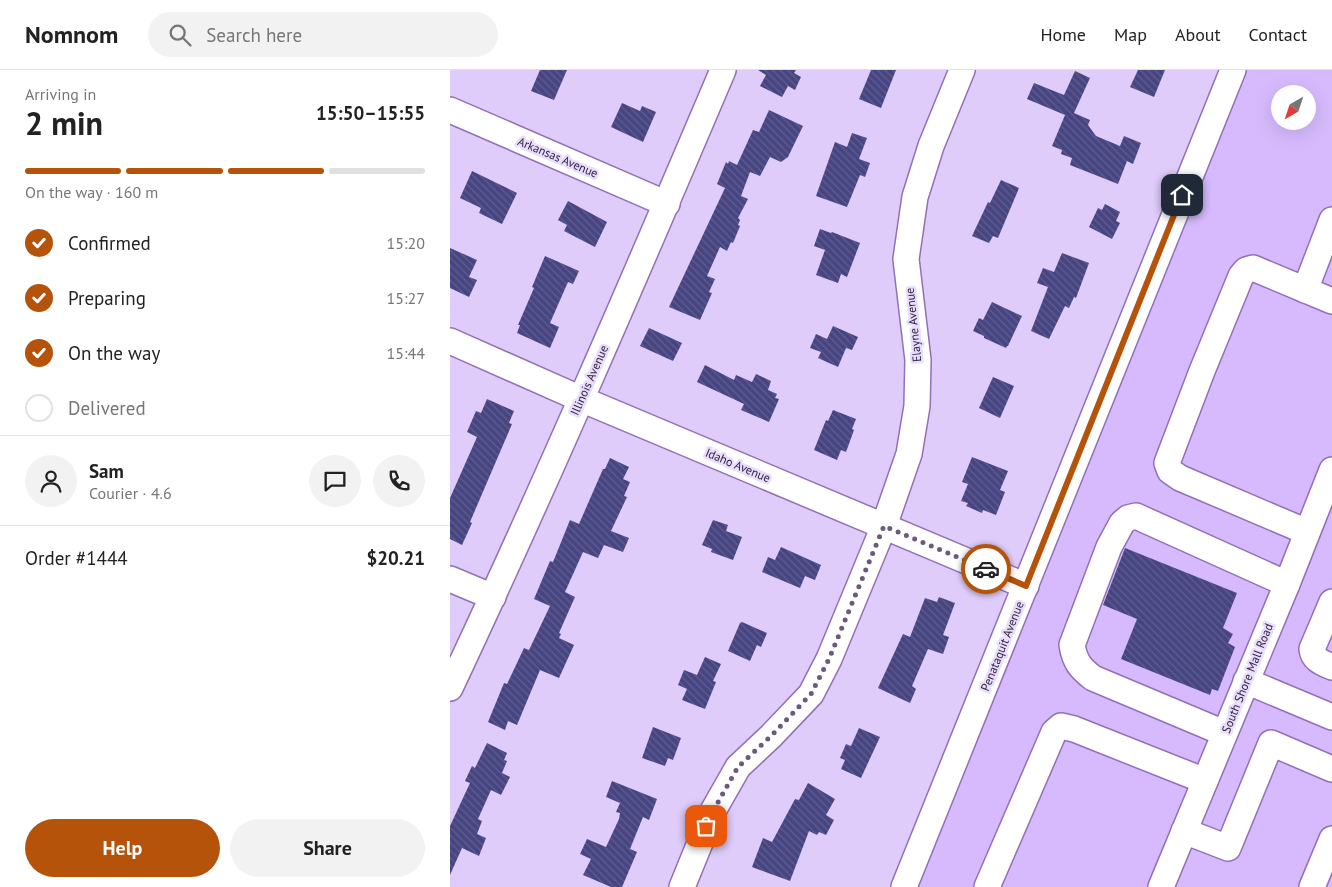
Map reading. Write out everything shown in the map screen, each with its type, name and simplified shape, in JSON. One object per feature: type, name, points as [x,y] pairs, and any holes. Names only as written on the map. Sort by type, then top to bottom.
[{"type":"street","name":"Illinois Avenue","points":[[450,688],[493,598],[581,399],[667,204],[723,70]]},
{"type":"street","name":"Elayne Avenue","points":[[682,887],[713,811],[738,767],[811,694],[829,659],[884,526],[909,454],[917,406],[918,360],[906,259],[915,197],[931,146],[962,70]]},
{"type":"street","name":"Penataquit Avenue","points":[[904,887],[1233,70]]},
{"type":"street","name":"Arkansas Avenue","points":[[450,110],[667,204]]},
{"type":"street","points":[[1305,290],[1332,220]]},
{"type":"street","points":[[1307,532],[1180,478],[1170,471],[1167,463],[1202,371],[1241,276],[1246,270],[1253,268],[1332,301]]},
{"type":"street","name":"Idaho Avenue","points":[[450,341],[581,399],[1026,586]]},
{"type":"street","name":"South Shore Mall Road","points":[[1161,887],[1287,584],[1332,470]]},
{"type":"street","points":[[1224,733],[1093,678],[1083,670],[1074,658],[1072,645],[1109,547],[1122,523],[1128,518],[1136,516],[1287,584]]},
{"type":"street","points":[[450,579],[493,598]]},
{"type":"street","points":[[1332,602],[1312,649],[1313,655],[1319,661],[1332,667]]},
{"type":"street","points":[[1246,680],[1332,717]]},
{"type":"street","points":[[987,887],[1054,732],[1061,726],[1074,729],[1204,781]]},
{"type":"street","points":[[1184,831],[1228,848],[1271,743],[1332,768]]},
{"type":"street","points":[[1312,887],[1332,839]]},
{"type":"shaded area","points":[[1233,70],[1332,70],[1332,887],[904,887]]},
{"type":"building","points":[[540,70],[567,70],[554,100],[531,91]]},
{"type":"building","points":[[758,70],[796,70],[794,73],[801,77],[795,90],[788,86],[782,97],[760,86],[766,75]]},
{"type":"building","points":[[871,70],[896,70],[881,108],[859,99]]},
{"type":"building","points":[[1138,70],[1165,70],[1154,97],[1130,87]]},
{"type":"building","points":[[1075,71],[1090,78],[1074,113],[1090,120],[1088,125],[1096,136],[1120,146],[1124,136],[1141,143],[1133,164],[1127,161],[1118,184],[1070,165],[1072,158],[1061,154],[1062,150],[1052,146],[1065,115],[1027,99],[1034,83],[1064,95]]},
{"type":"building","points":[[622,103],[640,111],[642,106],[656,112],[643,142],[611,127]]},
{"type":"building","points":[[769,110],[803,126],[788,157],[781,162],[770,157],[760,176],[750,172],[741,196],[748,199],[738,218],[740,220],[738,225],[740,226],[733,243],[731,242],[727,251],[720,247],[707,276],[715,279],[709,292],[712,293],[700,320],[669,307],[725,188],[717,184],[726,162],[728,164],[729,161],[737,165],[753,130],[759,132]]},
{"type":"building","points":[[852,133],[867,138],[859,159],[870,163],[865,177],[860,175],[847,207],[816,196],[835,142],[847,147]]},
{"type":"building","points":[[472,171],[517,193],[502,224],[479,213],[481,208],[460,198]]},
{"type":"building","points":[[1001,180],[1019,188],[998,238],[993,236],[989,243],[972,236]]},
{"type":"building","points":[[568,201],[607,222],[595,247],[564,231],[567,225],[558,220]]},
{"type":"building","points":[[1105,204],[1120,212],[1116,221],[1120,223],[1112,239],[1089,227],[1098,208],[1102,210]]},
{"type":"building","points":[[820,229],[860,243],[847,277],[841,274],[838,283],[816,275],[825,250],[814,246]]},
{"type":"building","points":[[450,248],[477,260],[469,277],[477,280],[469,297],[450,288]]},
{"type":"building","points":[[1062,253],[1089,263],[1076,298],[1074,297],[1069,308],[1065,306],[1049,339],[1031,331],[1048,287],[1037,283],[1043,268],[1054,272]]},
{"type":"building","points":[[545,256],[579,271],[573,284],[568,282],[550,323],[559,327],[550,348],[517,333],[520,325],[518,325]]},
{"type":"building","points":[[992,302],[1022,316],[1006,348],[973,331],[979,318],[983,320]]},
{"type":"building","points":[[833,326],[858,337],[852,350],[846,348],[838,367],[818,358],[821,352],[810,348],[816,334],[827,339]]},
{"type":"building","points":[[649,328],[682,343],[673,361],[640,346]]},
{"type":"building","points":[[705,365],[734,380],[736,375],[752,382],[756,374],[771,381],[768,390],[777,394],[775,398],[779,399],[769,422],[741,410],[744,404],[697,382]]},
{"type":"building","points":[[993,377],[1014,386],[1000,418],[979,408]]},
{"type":"building","points":[[487,399],[514,411],[509,423],[512,424],[462,545],[450,539],[450,498],[477,437],[467,432],[476,411],[481,413]]},
{"type":"building","points":[[833,410],[856,419],[846,452],[841,450],[837,460],[814,450],[826,420],[828,421]]},
{"type":"building","points":[[972,457],[1008,471],[1000,490],[1005,492],[996,515],[983,510],[982,513],[966,506],[968,503],[961,501],[968,484],[962,482]]},
{"type":"building","points":[[610,458],[629,467],[623,479],[630,482],[624,496],[627,497],[611,531],[629,538],[623,552],[604,545],[598,558],[583,552],[565,592],[575,597],[559,633],[561,634],[559,638],[574,645],[559,678],[540,670],[517,725],[508,721],[505,730],[488,722],[504,683],[507,684],[524,648],[529,650],[550,606],[534,599],[550,561],[553,562],[570,520],[579,524],[603,469],[605,469]]},
{"type":"building","points":[[713,520],[728,525],[726,531],[742,537],[733,560],[711,552],[712,549],[702,545]]},
{"type":"building","points":[[781,547],[821,565],[815,580],[805,576],[800,588],[762,572],[768,557],[775,560]]},
{"type":"building","points":[[1125,548],[1237,593],[1223,628],[1233,634],[1228,643],[1235,647],[1218,691],[1212,689],[1210,695],[1121,659],[1137,619],[1103,605]]},
{"type":"building","points":[[939,597],[955,603],[943,635],[949,637],[943,654],[928,649],[912,686],[916,689],[910,703],[878,688],[903,634],[910,637],[925,598],[937,602]]},
{"type":"building","points":[[742,622],[767,633],[761,647],[757,645],[750,661],[728,651]]},
{"type":"building","points":[[705,657],[721,664],[713,681],[716,682],[705,709],[682,700],[687,689],[678,685],[684,670],[697,675]]},
{"type":"building","points":[[653,727],[681,738],[673,760],[668,758],[665,766],[642,758]]},
{"type":"building","points":[[859,728],[880,737],[861,778],[841,769],[845,760],[840,758],[846,744],[851,746]]},
{"type":"building","points":[[487,743],[507,753],[504,760],[507,761],[502,773],[510,777],[501,795],[491,790],[478,819],[482,821],[477,834],[486,838],[479,856],[462,848],[450,875],[450,826],[470,783],[465,781],[472,766],[475,768]]},
{"type":"building","points":[[612,781],[657,799],[649,820],[643,817],[630,849],[637,852],[622,887],[611,887],[583,875],[591,859],[580,854],[587,839],[606,847],[619,819],[620,813],[616,812],[620,803],[606,797]]},
{"type":"building","points":[[808,783],[835,799],[826,815],[834,820],[826,835],[819,832],[817,835],[809,831],[790,881],[752,867],[763,838],[772,842],[795,799],[799,800]]},
{"type":"way so far","points":[[706,826],[738,767],[811,694],[829,659],[884,526],[986,569]]},
{"type":"route","points":[[986,569],[1026,586],[1182,195]]}]
